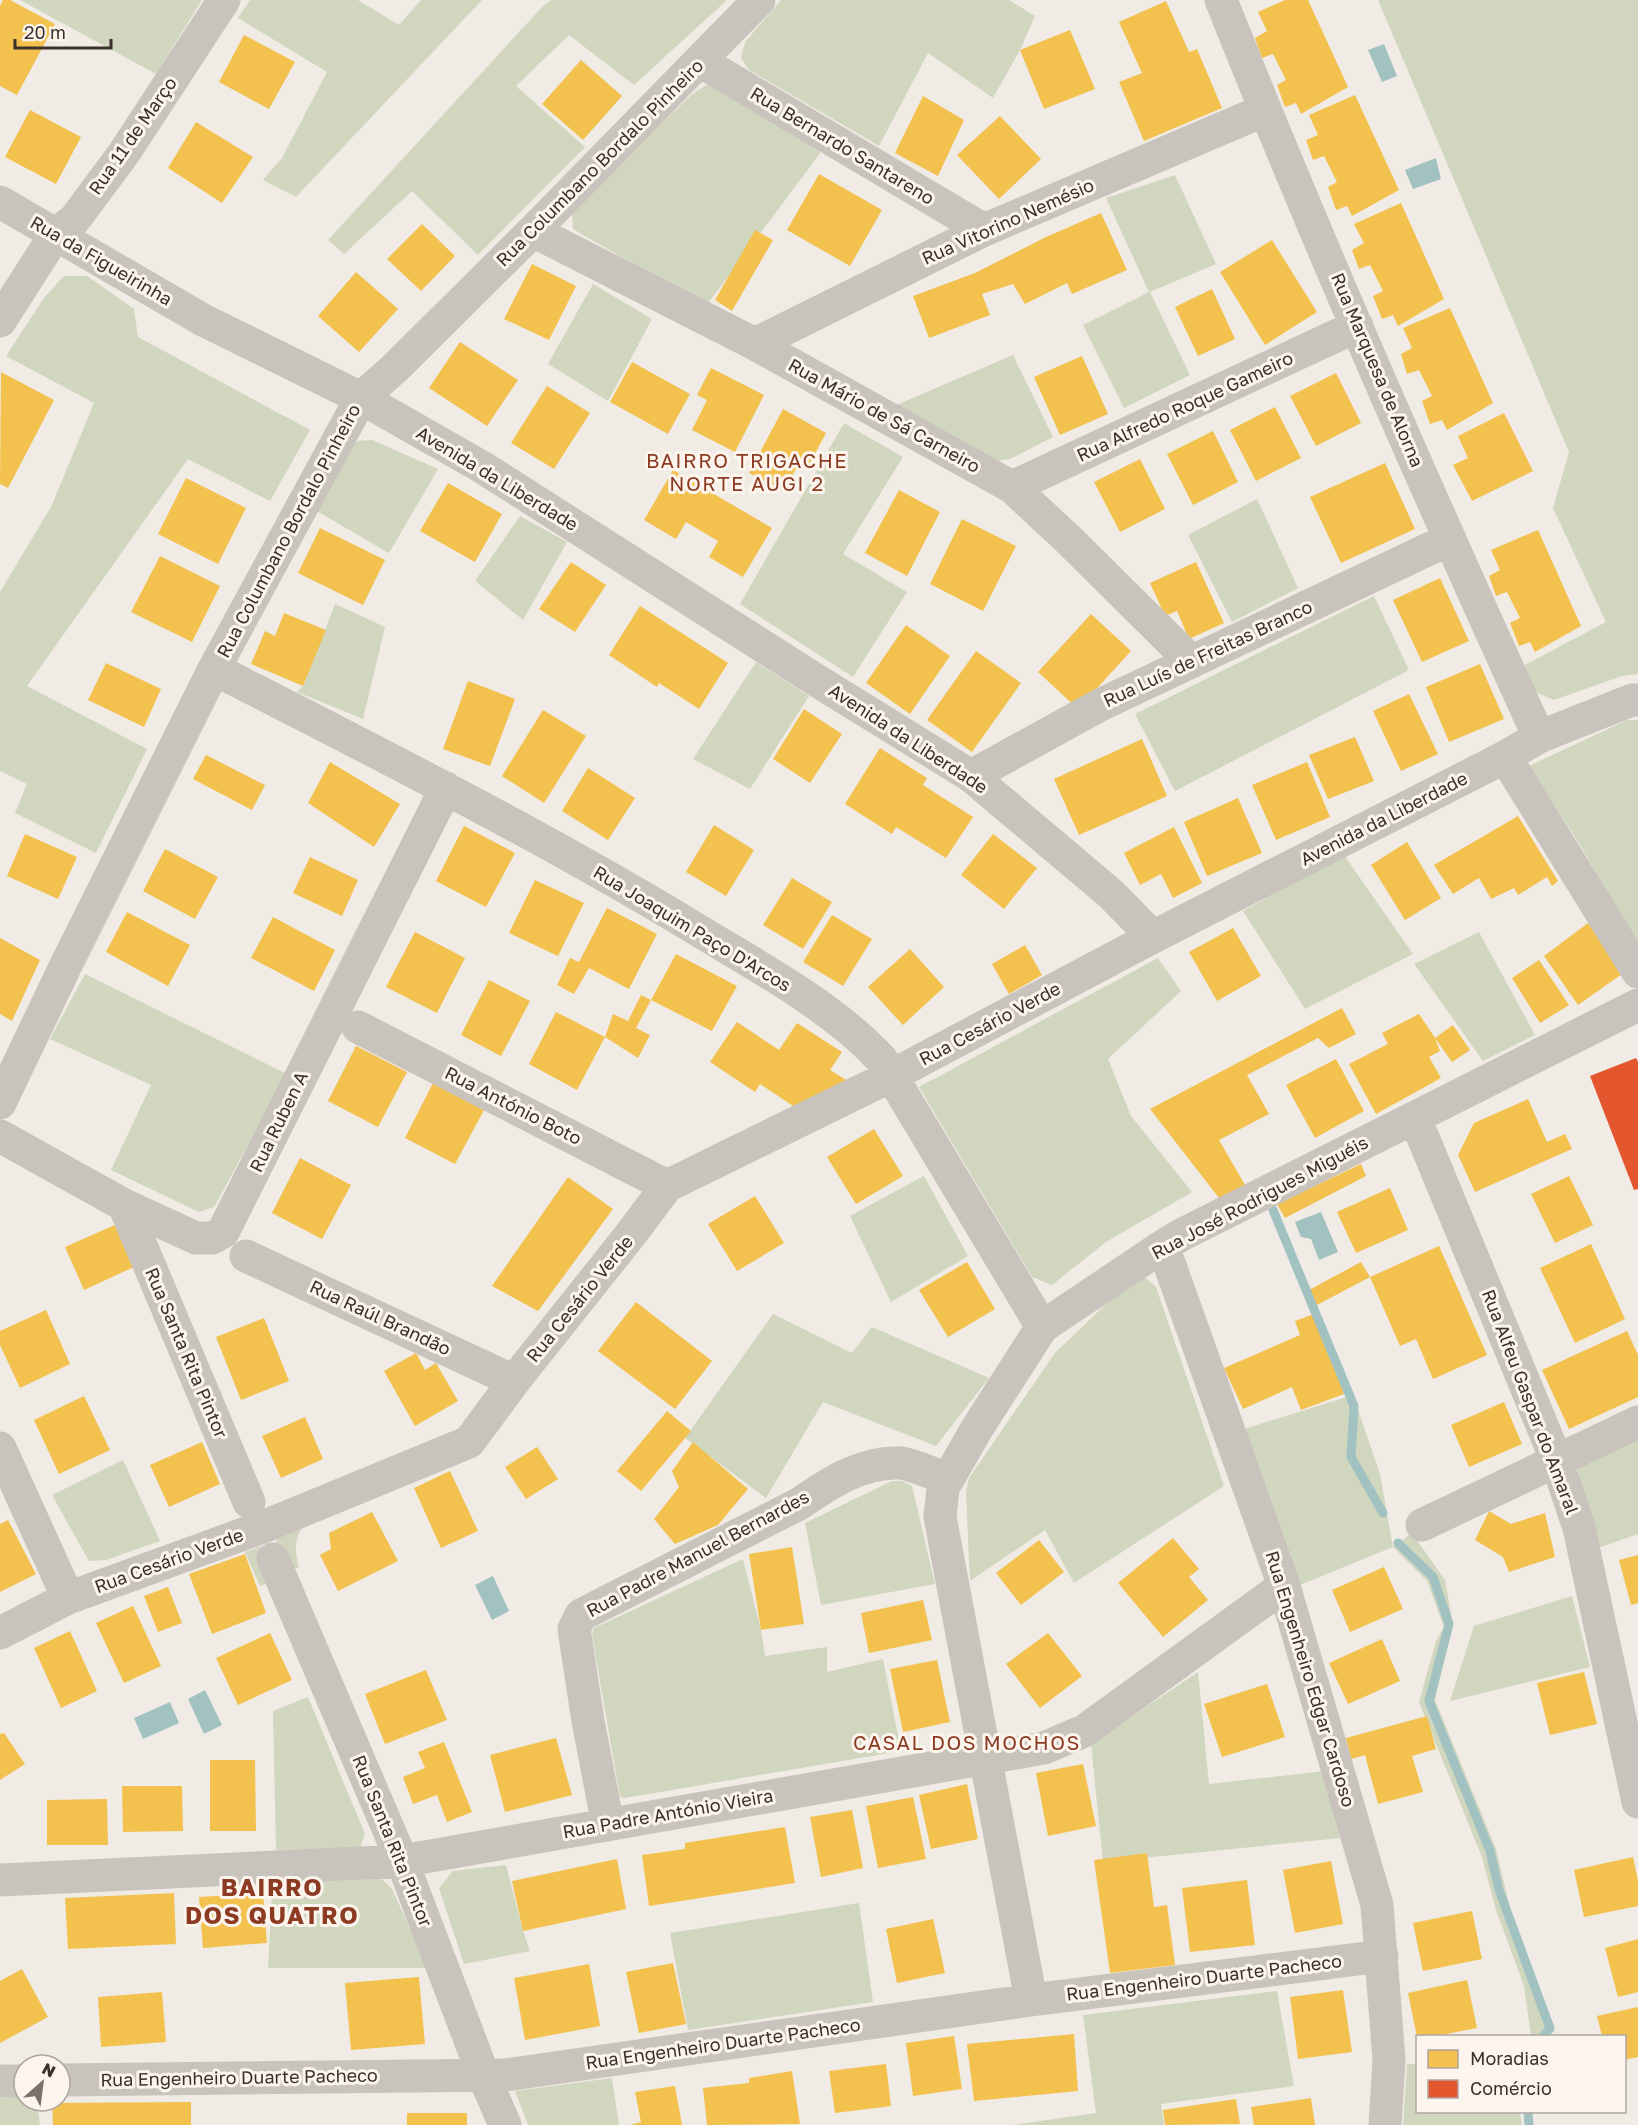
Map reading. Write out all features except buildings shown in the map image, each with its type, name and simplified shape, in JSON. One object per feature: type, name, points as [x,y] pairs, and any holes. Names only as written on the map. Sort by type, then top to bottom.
[{"type":"street","name":"Rua 11 de Março","points":[[0,321],[55,235],[75,219],[124,153],[224,0]]},
{"type":"street","name":"Rua Columbano Bordalo Pinheiro","points":[[0,1103],[214,669],[361,398],[395,368],[533,231],[759,0]]},
{"type":"street","name":"Rua Marquesa de Alorna","points":[[1221,0],[1357,326],[1539,737]]},
{"type":"street","name":"Rua Bernardo Santareno","points":[[700,61],[984,230]]},
{"type":"street","name":"Rua Vitorino Nemésio","points":[[755,344],[984,230],[1265,110]]},
{"type":"street","name":"Rua da Figueirinha","points":[[0,202],[203,320]]},
{"type":"street","name":"Rua Mário de Sá Carneiro","points":[[533,231],[755,344],[1012,487],[1070,541],[1191,662]]},
{"type":"street","name":"Avenida da Liberdade","points":[[203,320],[361,398],[482,467],[971,776],[1112,894],[1153,937],[1505,757],[1539,737],[1632,700],[1638,700]]},
{"type":"street","name":"Rua Alfredo Roque Gameiro","points":[[1012,487],[1357,326]]},
{"type":"street","name":"Rua Luís de Freitas Branco","points":[[971,776],[1100,705],[1450,539]]},
{"type":"street","name":"Rua Joaquim Paço D'Arcos","points":[[214,669],[446,788],[638,893],[779,979],[858,1037],[882,1060],[1042,1327]]},
{"type":"street","points":[[1505,757],[1638,972]]},
{"type":"street","name":"Rua Ruben A","points":[[0,1136],[124,1205],[196,1238],[212,1238],[223,1232],[446,788]]},
{"type":"street","name":"Rua Cesário Verde","points":[[0,1633],[68,1598],[260,1529],[469,1442],[514,1381],[668,1186],[891,1076],[1153,937]]},
{"type":"street","name":"Rua José Rodrigues Miguéis","points":[[1031,2000],[940,1517],[943,1488],[976,1430],[1042,1327],[1163,1246],[1638,1005]]},
{"type":"street","name":"Rua António Boto","points":[[358,1027],[668,1186]]},
{"type":"street","name":"Rua Alfeu Gaspar do Amaral","points":[[1415,1118],[1556,1460],[1579,1528],[1638,1802]]},
{"type":"street","name":"Rua Santa Rita Pintor","points":[[124,1205],[402,1861],[483,2074],[505,2125]]},
{"type":"street","name":"Rua Engenheiro Edgar Cardoso","points":[[1163,1246],[1284,1586],[1377,1905],[1389,2060],[1385,2125]]},
{"type":"street","name":"Rua Raúl Brandão","points":[[246,1256],[514,1381]]},
{"type":"street","points":[[1422,1525],[1638,1422]]},
{"type":"street","points":[[0,1448],[68,1598]]},
{"type":"street","name":"Rua Padre Manuel Bernardes","points":[[608,1825],[588,1721],[574,1629],[581,1615],[799,1504],[826,1485],[867,1466],[901,1463],[948,1479]]},
{"type":"street","name":"Rua Padre António Vieira","points":[[0,1880],[402,1861],[1044,1748],[1084,1731],[1284,1586]]},
{"type":"street","name":"Rua Engenheiro Duarte Pacheco","points":[[72,2080],[505,2075],[1031,2000],[1382,1956]]},
{"type":"green space","points":[[20,0],[202,0],[156,74]]},
{"type":"green space","points":[[250,0],[358,0],[399,25],[421,0],[482,0],[296,197],[263,180],[282,158],[327,72],[238,18]]},
{"type":"green space","points":[[551,0],[727,0],[634,85],[569,35],[516,86],[585,147],[478,255],[412,191],[344,254],[328,240]]},
{"type":"green space","points":[[781,0],[1009,0],[1035,16],[1020,50],[993,98],[928,53],[879,146],[749,70],[741,58],[745,42]]},
{"type":"green space","points":[[1378,0],[1638,0],[1638,674],[1622,676],[1554,700],[1537,693],[1523,666],[1606,622],[1553,508],[1569,452]]},
{"type":"green space","points":[[708,84],[821,152],[706,306],[573,229],[572,210],[691,95]]},
{"type":"green space","points":[[1175,175],[1216,264],[1150,292],[1190,375],[1124,408],[1083,325],[1149,292],[1106,198]]},
{"type":"green space","points":[[64,276],[87,276],[134,309],[138,337],[310,430],[270,501],[188,459],[27,686],[147,749],[96,853],[15,813],[27,784],[0,771],[0,592],[52,505],[94,403],[6,356],[44,298]]},
{"type":"green space","points":[[593,284],[652,319],[608,401],[548,364]]},
{"type":"green space","points":[[1013,355],[1053,437],[1010,459],[989,462],[894,406]]},
{"type":"green space","points":[[844,423],[903,457],[843,554],[907,592],[853,677],[740,604]]},
{"type":"green space","points":[[372,440],[438,469],[389,553],[315,510],[347,449],[358,441]]},
{"type":"green space","points":[[1257,499],[1298,588],[1232,622],[1188,535]]},
{"type":"green space","points":[[520,516],[567,542],[523,620],[475,581]]},
{"type":"green space","points":[[1374,596],[1409,670],[1175,791],[1135,714]]},
{"type":"green space","points":[[335,604],[385,627],[363,719],[297,692],[303,686]]},
{"type":"green space","points":[[756,662],[809,696],[750,789],[693,759]]},
{"type":"green space","points":[[1627,720],[1638,720],[1638,945],[1580,845],[1529,766]]},
{"type":"green space","points":[[1344,855],[1413,954],[1305,1009],[1243,911]]},
{"type":"green space","points":[[1479,932],[1535,1035],[1483,1061],[1414,964]]},
{"type":"green space","points":[[1158,958],[1181,991],[1108,1059],[1131,1116],[1192,1192],[1106,1242],[1052,1285],[1032,1277],[919,1087]]},
{"type":"green space","points":[[85,974],[287,1074],[214,1207],[199,1212],[111,1170],[151,1085],[50,1039]]},
{"type":"green space","points":[[924,1176],[968,1256],[891,1302],[850,1216]]},
{"type":"green space","points":[[1145,1277],[1156,1287],[1224,1486],[1074,1583],[1045,1530],[970,1581],[966,1491],[969,1478],[1055,1353],[1133,1278]]},
{"type":"green space","points":[[773,1314],[852,1353],[872,1327],[989,1378],[936,1446],[823,1402],[766,1498],[685,1438]]},
{"type":"green space","points":[[1353,1395],[1380,1474],[1393,1547],[1300,1585],[1244,1429]]},
{"type":"green space","points":[[1638,1439],[1638,1534],[1598,1548],[1576,1465]]},
{"type":"green space","points":[[123,1460],[160,1541],[106,1560],[89,1561],[52,1495]]},
{"type":"green space","points":[[892,1481],[902,1481],[912,1486],[935,1584],[821,1605],[805,1523]]},
{"type":"green space","points":[[301,1529],[296,1548],[299,1567],[289,1571],[275,1538],[289,1530]]},
{"type":"green space","points":[[1412,1533],[1445,1580],[1453,1624],[1435,1700],[1496,1849],[1510,1908],[1555,2032],[1531,2035],[1524,1986],[1496,1910],[1482,1857],[1419,1702],[1436,1641],[1444,1627],[1427,1581],[1393,1547]]},
{"type":"green space","points":[[261,1546],[276,1580],[260,1586],[245,1552]]},
{"type":"green space","points":[[743,1559],[761,1630],[765,1656],[827,1647],[827,1672],[883,1659],[901,1751],[620,1797],[592,1635],[594,1628]]},
{"type":"green space","points":[[1572,1596],[1590,1667],[1450,1701],[1474,1626]]},
{"type":"green space","points":[[1198,1672],[1209,1784],[1325,1771],[1340,1838],[1103,1862],[1091,1744]]},
{"type":"green space","points":[[308,1697],[365,1834],[360,1848],[276,1850],[273,1711]]},
{"type":"green space","points":[[506,1865],[530,1951],[464,1964],[439,1888],[453,1871]]},
{"type":"green space","points":[[273,1874],[378,1875],[392,1889],[428,1968],[268,1968]]},
{"type":"green space","points":[[859,1903],[873,2002],[688,2030],[670,1933]]},
{"type":"green space","points":[[1277,1991],[1294,2086],[1161,2104],[1164,2125],[1013,2125],[1096,2113],[1083,2015]]},
{"type":"green space","points":[[1407,2064],[1416,2064],[1416,2113],[1520,2113],[1522,2125],[1403,2125]]},
{"type":"green space","points":[[612,2078],[619,2125],[528,2125],[515,2091]]},
{"type":"green space","points":[[12,2097],[12,2113],[38,2113],[40,2125],[0,2125],[0,2098]]},
{"type":"water","points":[[1384,44],[1397,76],[1382,82],[1368,50]]},
{"type":"water","points":[[1436,158],[1441,179],[1413,189],[1405,170]]},
{"type":"water","points":[[1321,1212],[1338,1252],[1319,1260],[1311,1239],[1301,1237],[1295,1222]]},
{"type":"water","points":[[493,1576],[509,1611],[492,1620],[475,1585]]},
{"type":"water","points":[[205,1690],[222,1725],[204,1734],[188,1699]]},
{"type":"water","points":[[170,1702],[179,1723],[143,1739],[134,1718]]},
{"type":"waterway","points":[[1273,1210],[1354,1406],[1351,1457],[1383,1513]]},
{"type":"waterway","points":[[1398,1543],[1433,1577],[1449,1624],[1429,1701],[1490,1851],[1499,1890],[1550,2028],[1545,2035]]},
{"type":"waterway","points":[[1528,2113],[1529,2125]]},
{"type":"district","name":"BAIRRO TRIGACHE NORTE AUGI 2","points":[[747,472]]},
{"type":"district","name":"CASAL DOS MOCHOS","points":[[967,1743]]},
{"type":"district","name":"BAIRRO DOS QUATRO","points":[[272,1902]]}]
